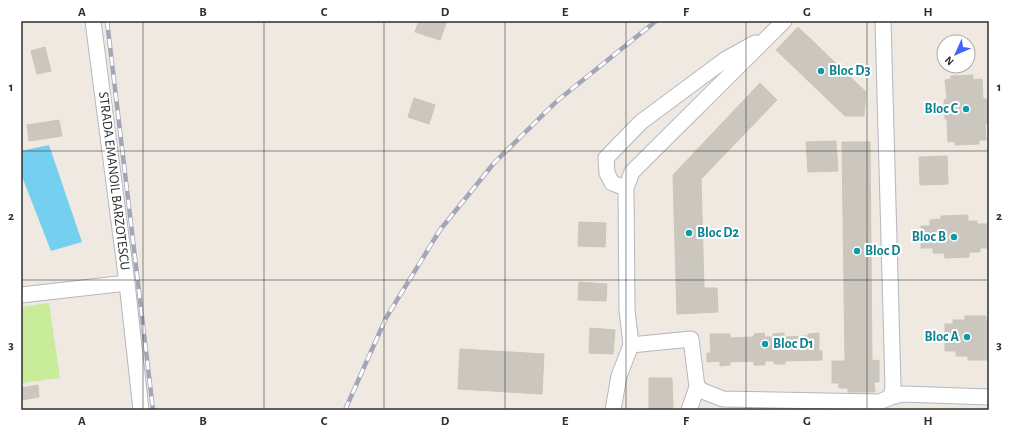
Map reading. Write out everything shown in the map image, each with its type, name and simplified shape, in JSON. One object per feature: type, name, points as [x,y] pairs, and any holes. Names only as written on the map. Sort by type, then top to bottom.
[{"type":"street","name":"STRADA EMANOIL BARZOTESCU","points":[[21,295],[127,283],[93,21]]},
{"type":"street","points":[[613,410],[619,376],[631,344],[627,310],[626,188],[632,172],[784,21]]},
{"type":"street","points":[[883,21],[893,386],[892,397]]},
{"type":"street","points":[[626,188],[612,182],[607,173],[606,158],[641,122],[726,59],[773,32]]},
{"type":"street","points":[[127,283],[141,410]]},
{"type":"street","points":[[631,344],[691,339],[697,387],[689,410]]},
{"type":"street","points":[[697,387],[723,399],[879,402],[903,394],[989,397]]},
{"type":"green space","points":[[49,303],[60,378],[23,383],[21,370],[21,307]]},
{"type":"water","points":[[49,145],[82,242],[51,251],[21,174],[21,151]]},
{"type":"building","points":[[419,21],[447,21],[440,40],[415,32]]},
{"type":"building","name":"Bloc D3","points":[[798,27],[866,92],[864,116],[845,116],[776,50]]},
{"type":"building","points":[[45,47],[51,71],[37,74],[31,51]]},
{"type":"building","name":"Bloc C","points":[[973,75],[973,80],[982,79],[983,99],[987,99],[988,123],[985,124],[986,140],[979,140],[979,144],[955,145],[955,141],[948,142],[944,100],[947,99],[945,80],[951,79],[951,76]]},
{"type":"building","name":"Bloc D2","points":[[760,83],[777,100],[701,179],[704,288],[717,288],[718,312],[677,314],[673,175]]},
{"type":"building","points":[[414,98],[435,105],[429,124],[408,117]]},
{"type":"building","points":[[59,120],[62,136],[29,141],[27,125]]},
{"type":"building","points":[[836,141],[838,171],[808,172],[806,142]]},
{"type":"building","name":"Bloc D","points":[[842,142],[870,142],[872,361],[879,360],[879,382],[874,382],[875,392],[848,392],[848,388],[839,388],[839,383],[832,383],[832,361],[845,361]]},
{"type":"building","points":[[947,156],[948,184],[920,185],[919,157]]},
{"type":"building","name":"Bloc B","points":[[968,215],[968,221],[977,221],[977,224],[987,224],[987,248],[980,248],[980,252],[969,252],[969,257],[945,258],[944,253],[933,253],[933,248],[921,248],[921,226],[930,226],[930,220],[941,219],[941,216]]},
{"type":"building","points":[[579,222],[606,223],[605,247],[578,246]]},
{"type":"building","points":[[579,282],[607,284],[606,301],[578,300]]},
{"type":"building","name":"Bloc A","points":[[965,316],[986,316],[986,320],[989,320],[989,360],[968,360],[968,356],[956,356],[956,351],[945,351],[945,324],[953,324],[953,320],[965,320]]},
{"type":"building","points":[[590,328],[615,330],[613,354],[589,353]]},
{"type":"building","name":"Bloc D1","points":[[764,333],[765,337],[773,337],[773,334],[784,333],[784,337],[808,336],[808,334],[819,333],[819,351],[822,351],[822,360],[785,361],[785,364],[774,364],[774,361],[765,361],[765,365],[754,365],[754,361],[730,362],[730,365],[720,366],[720,361],[707,362],[707,353],[711,353],[710,334],[730,334],[730,338],[754,337],[754,334]]},
{"type":"building","points":[[460,349],[544,354],[542,394],[458,389]]},
{"type":"building","points":[[649,378],[672,378],[673,410],[649,410]]},
{"type":"building","points":[[38,385],[39,397],[21,400],[21,388]]},
{"type":"railway","points":[[107,21],[153,410]]},
{"type":"railway","points":[[345,410],[386,318],[440,230],[494,163],[557,101],[656,21]]},
{"type":"place","name":"Bloc D3","points":[[821,71]]},
{"type":"place","name":"Bloc C","points":[[966,109]]},
{"type":"place","name":"Bloc D2","points":[[689,233]]},
{"type":"place","name":"Bloc B","points":[[954,237]]},
{"type":"place","name":"Bloc D","points":[[857,251]]},
{"type":"place","name":"Bloc A","points":[[967,337]]},
{"type":"place","name":"Bloc D1","points":[[765,344]]}]
